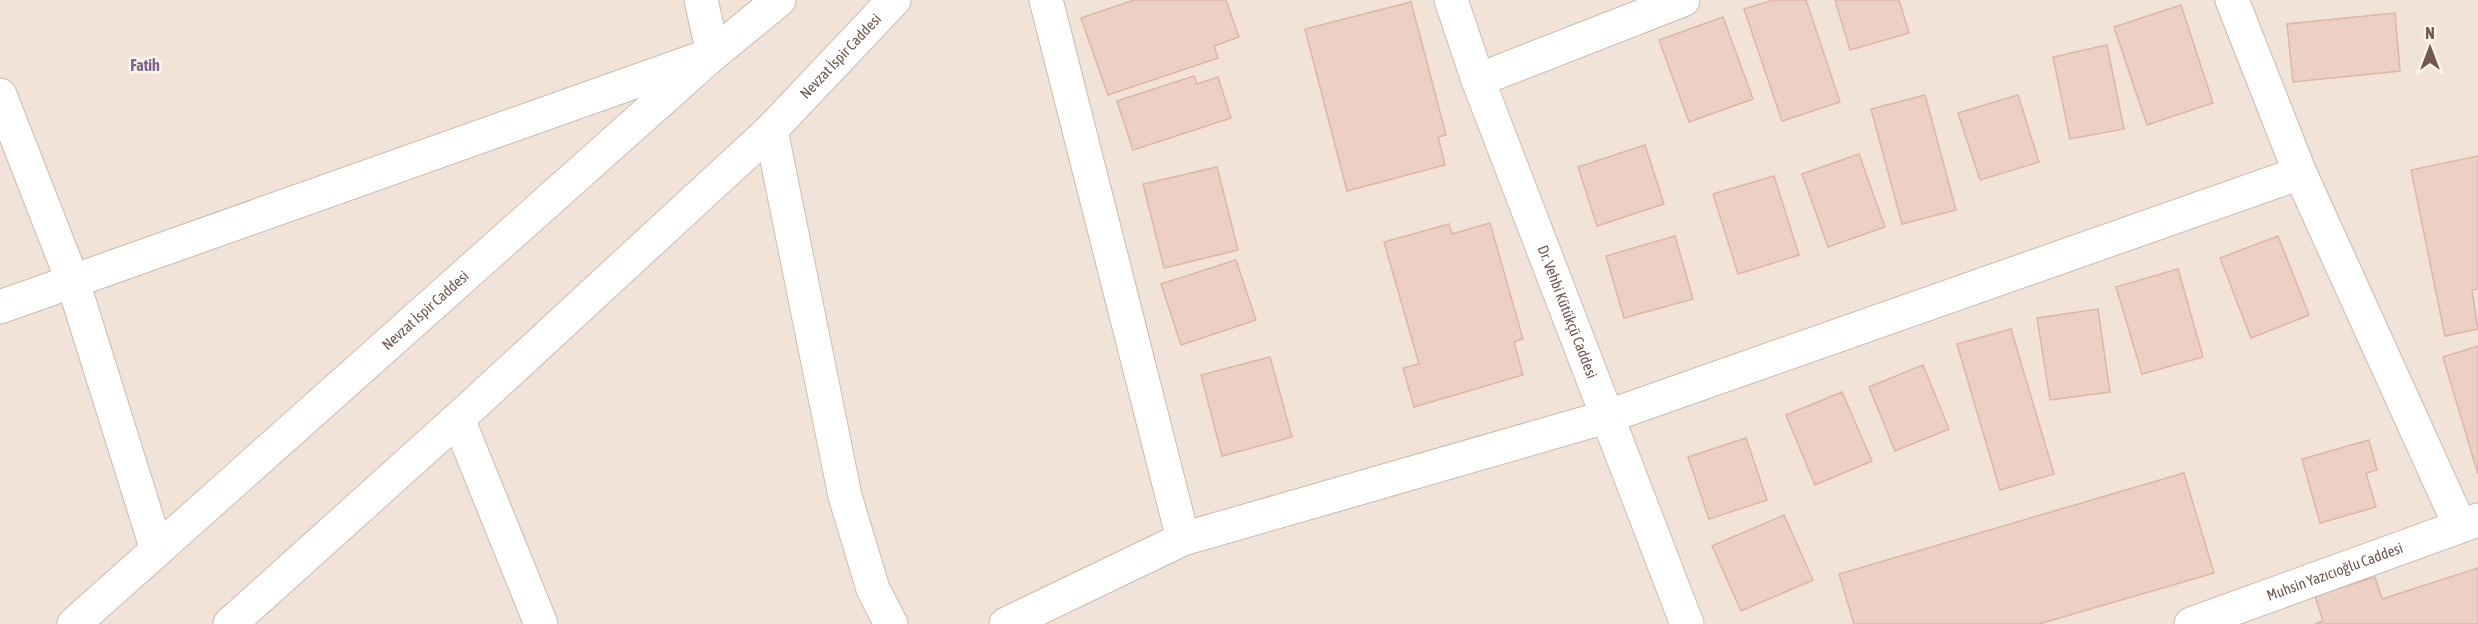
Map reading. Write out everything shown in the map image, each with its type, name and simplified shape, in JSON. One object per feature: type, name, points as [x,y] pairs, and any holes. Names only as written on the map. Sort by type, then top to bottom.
[{"type":"street","points":[[0,307],[713,54],[701,0]]},
{"type":"street","name":"Nevzat İspir Caddesi","points":[[74,624],[713,54],[779,0]]},
{"type":"street","name":"Nevzat İspir Caddesi","points":[[230,624],[458,419],[771,130],[894,0]]},
{"type":"street","points":[[1046,0],[1183,539]]},
{"type":"street","name":"Dr. Vehbi Kütükçü Caddesi","points":[[1451,0],[1478,80],[1687,624]]},
{"type":"street","points":[[1478,80],[1683,0]]},
{"type":"street","points":[[2232,0],[2300,173],[2469,523]]},
{"type":"street","points":[[0,95],[74,282],[158,550]]},
{"type":"street","points":[[771,130],[845,496],[873,589],[891,624]]},
{"type":"street","points":[[1006,624],[1183,539],[1606,417],[2300,173]]},
{"type":"street","points":[[458,419],[541,624]]},
{"type":"street","name":"Muhsin Yazıcıoğlu Caddesi","points":[[2191,624],[2469,523]]},
{"type":"shaded area","points":[[0,0],[2478,0],[2478,624],[0,624]]},
{"type":"building","points":[[1134,0],[1226,0],[1239,37],[1214,46],[1218,58],[1108,95],[1081,18]]},
{"type":"building","points":[[1773,0],[1806,0],[1840,102],[1782,121],[1744,9]]},
{"type":"building","points":[[1835,0],[1899,0],[1909,33],[1850,50]]},
{"type":"building","points":[[1411,2],[1446,135],[1438,137],[1445,165],[1347,191],[1305,29]]},
{"type":"building","points":[[2181,5],[2213,103],[2147,125],[2114,27]]},
{"type":"building","points":[[2395,13],[2400,71],[2293,82],[2287,24]]},
{"type":"building","points":[[1723,17],[1753,99],[1689,122],[1659,40]]},
{"type":"building","points":[[2107,45],[2124,129],[2070,139],[2053,57]]},
{"type":"building","points":[[1194,76],[1197,84],[1218,77],[1231,118],[1133,150],[1117,101]]},
{"type":"building","points":[[1925,95],[1956,210],[1902,224],[1871,109]]},
{"type":"building","points":[[2018,95],[2039,162],[1980,180],[1958,113]]},
{"type":"building","points":[[1645,145],[1664,204],[1597,226],[1578,167]]},
{"type":"building","points":[[1859,154],[1885,227],[1828,247],[1802,174]]},
{"type":"building","points":[[2478,156],[2478,289],[2472,290],[2478,329],[2445,336],[2411,170]]},
{"type":"building","points":[[1217,167],[1238,250],[1164,268],[1143,184]]},
{"type":"building","points":[[1774,176],[1799,255],[1738,274],[1713,194]]},
{"type":"building","points":[[1490,223],[1523,339],[1514,342],[1523,375],[1414,407],[1403,368],[1419,364],[1384,242],[1449,224],[1452,234]]},
{"type":"building","points":[[1675,236],[1693,299],[1624,318],[1606,256]]},
{"type":"building","points":[[2278,236],[2309,315],[2251,338],[2220,258]]},
{"type":"building","points":[[1236,260],[1256,320],[1181,345],[1161,284]]},
{"type":"building","points":[[2178,269],[2203,357],[2142,374],[2116,287]]},
{"type":"building","points":[[2098,309],[2110,392],[2050,400],[2037,318]]},
{"type":"building","points":[[2011,329],[2054,474],[2000,490],[1957,344]]},
{"type":"building","points":[[2478,346],[2478,474],[2443,357]]},
{"type":"building","points":[[1270,357],[1292,437],[1222,456],[1201,375]]},
{"type":"building","points":[[1923,365],[1949,429],[1895,451],[1869,387]]},
{"type":"building","points":[[1842,392],[1872,461],[1815,485],[1786,415]]},
{"type":"building","points":[[1746,438],[1767,500],[1709,519],[1688,457]]},
{"type":"building","points":[[2369,440],[2377,470],[2366,473],[2376,507],[2320,523],[2302,459]]},
{"type":"building","points":[[2184,473],[2214,573],[2039,624],[1854,624],[1839,574]]},
{"type":"building","points":[[1784,515],[1813,580],[1741,611],[1712,546]]},
{"type":"building","points":[[2478,568],[2478,624],[2315,624],[2323,621],[2315,596],[2375,577],[2382,599]]},
{"type":"district","name":"Fatih","points":[[145,65]]}]
